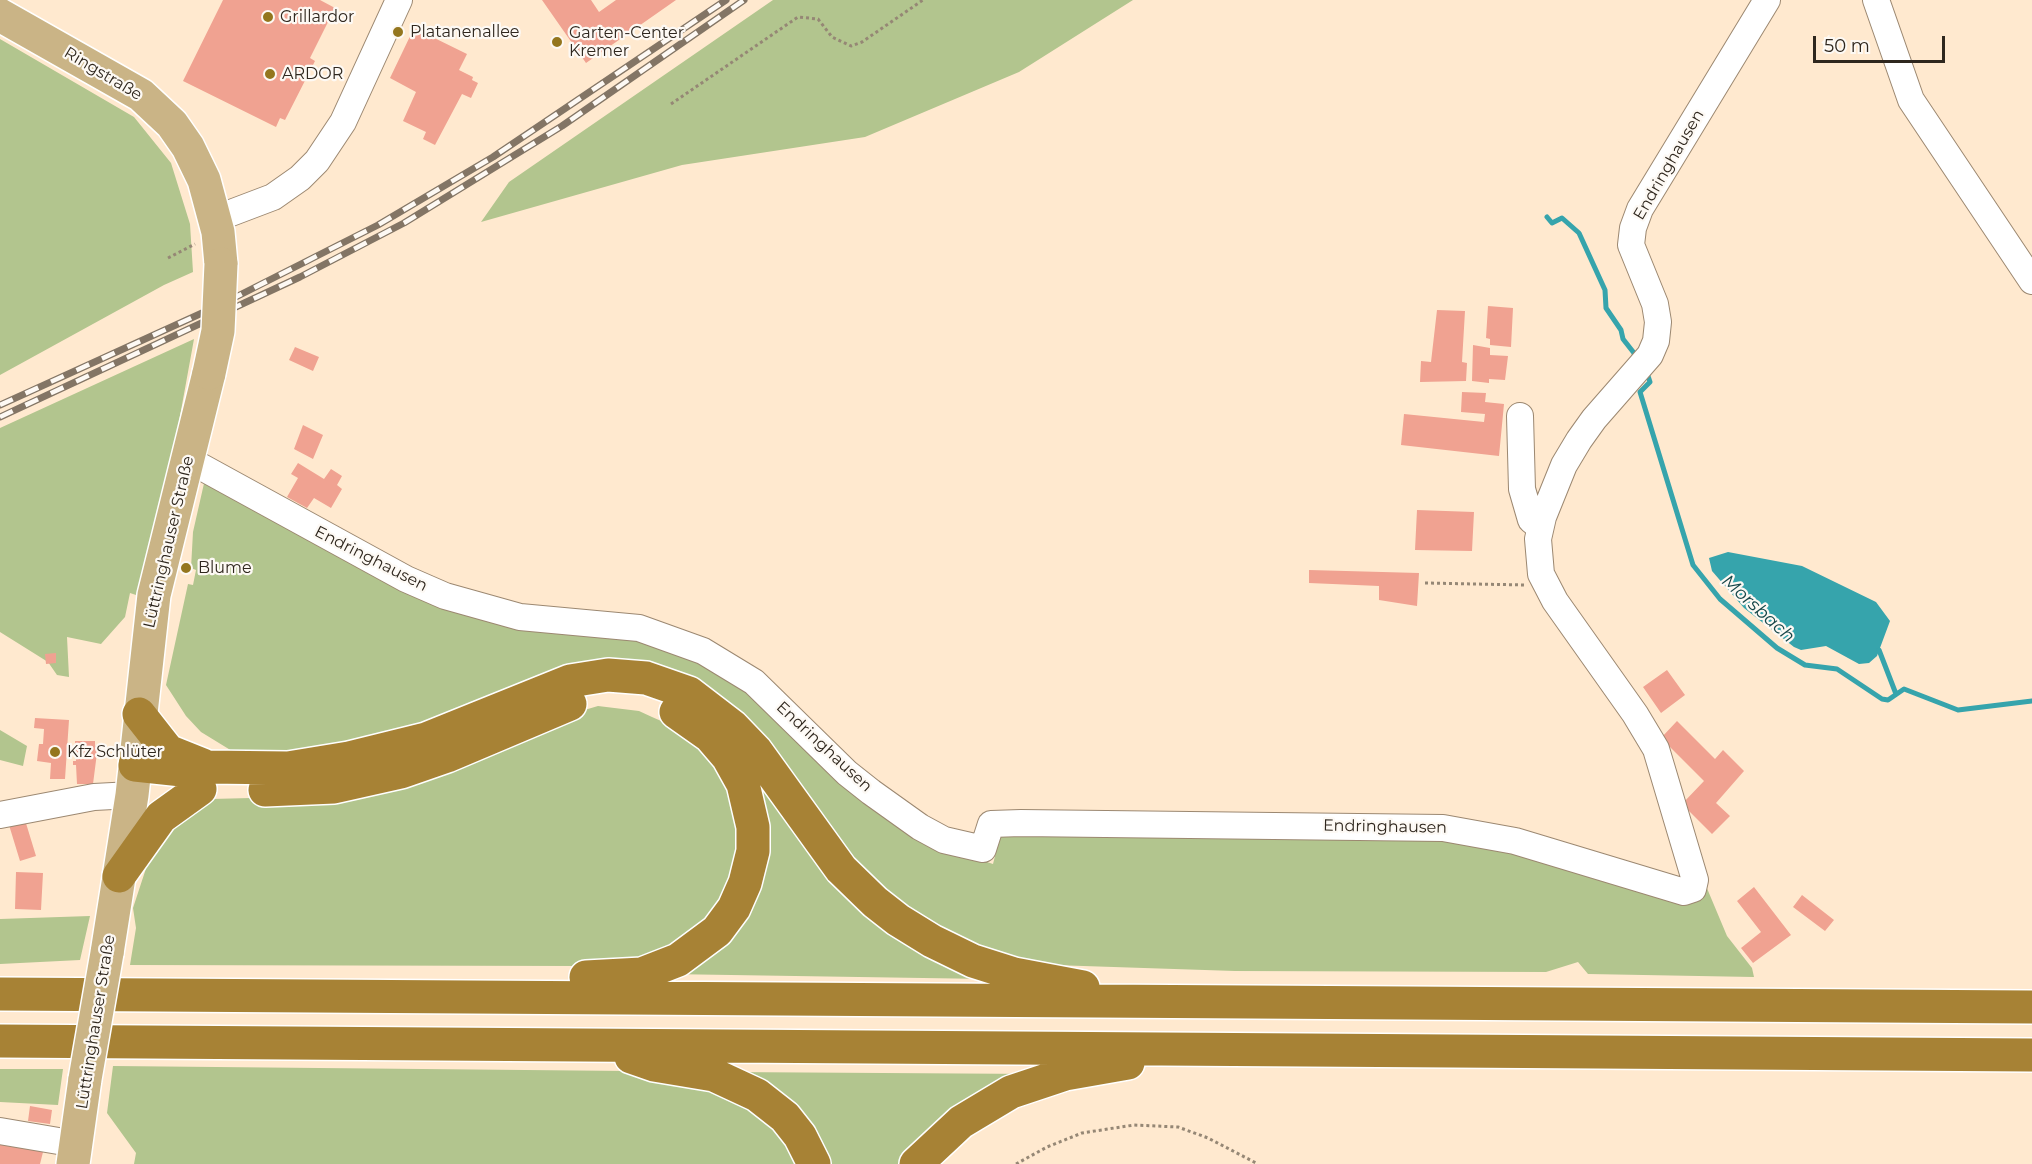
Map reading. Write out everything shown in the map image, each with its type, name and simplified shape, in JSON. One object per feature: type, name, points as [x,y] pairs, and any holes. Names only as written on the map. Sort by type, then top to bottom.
[{"type":"highway","points":[[133,781],[204,778],[288,768],[359,756],[426,739],[570,681],[608,675],[646,678],[689,693],[732,726],[760,757],[841,869],[875,902],[919,934],[973,961],[1014,974],[1168,1003]]},
{"type":"highway","points":[[140,714],[168,751],[183,759],[204,778],[311,788],[372,779],[447,756],[557,709],[595,699],[625,698],[656,704],[695,724],[721,748],[734,766],[751,810],[754,834],[750,867],[742,892],[729,916],[700,945],[662,968],[633,975],[542,978],[489,997]]},
{"type":"highway","points":[[119,876],[160,817],[204,778]]},
{"type":"highway","points":[[0,994],[2032,1007]]},
{"type":"highway","points":[[0,1041],[2032,1055]]},
{"type":"highway","points":[[592,1044],[654,1065],[714,1075],[747,1089],[785,1117],[800,1136],[814,1164]]},
{"type":"highway","points":[[916,1164],[961,1122],[1011,1092],[1065,1074],[1193,1049]]},
{"type":"main road","name":"Ringstraße","points":[[0,15],[102,71],[154,105],[188,147],[204,180],[205,231]]},
{"type":"main road","name":"Lüttringhauser Straße","points":[[75,1154],[133,781],[154,595],[209,373],[220,308],[221,264],[205,231]]},
{"type":"street","points":[[205,231],[273,197],[300,178],[317,161],[343,122],[399,0]]},
{"type":"street","name":"Endringhausen","points":[[187,459],[406,579],[445,596],[520,617],[639,628],[704,651],[754,682],[847,773],[871,792],[920,827],[944,840],[982,849],[991,824],[1020,823],[1426,826],[1468,830],[1515,841],[1684,892],[1693,889],[1695,882],[1692,863],[1679,833],[1666,778],[1656,749],[1547,586],[1541,574],[1538,539],[1540,527],[1571,454],[1594,419],[1650,355],[1656,341],[1658,322],[1655,304],[1631,245],[1633,228],[1640,209],[1767,0]]},
{"type":"street","points":[[1876,0],[1911,100],[2032,281]]},
{"type":"street","points":[[1520,416],[1522,489],[1531,520],[1540,527]]},
{"type":"street","points":[[0,815],[62,802],[133,781]]},
{"type":"street","points":[[0,1131],[75,1154]]},
{"type":"path","points":[[671,104],[798,17],[818,19],[832,37],[851,46],[862,42],[922,0]]},
{"type":"path","points":[[168,258],[205,231]]},
{"type":"path","points":[[1425,583],[1547,586]]},
{"type":"path","points":[[1016,1164],[1047,1147],[1091,1131],[1134,1125],[1178,1127],[1208,1138],[1258,1164]]},
{"type":"green space","points":[[773,0],[1133,0],[1019,72],[865,137],[682,165],[481,222],[509,182]]},
{"type":"green space","points":[[0,39],[134,117],[171,163],[190,224],[193,272],[164,285],[0,375]]},
{"type":"green space","points":[[194,339],[174,449],[139,590],[136,595],[130,593],[125,617],[101,644],[67,637],[69,677],[57,675],[48,662],[0,632],[0,428]]},
{"type":"green space","points":[[205,479],[379,573],[699,656],[966,855],[993,864],[996,852],[991,848],[994,835],[1443,831],[1686,900],[1701,874],[1727,936],[1752,968],[1754,977],[1588,974],[1578,962],[1546,972],[1235,971],[1053,965],[1002,958],[959,944],[889,900],[685,681],[473,710],[296,757],[232,751],[201,732],[186,716],[166,685],[188,584],[193,585],[196,570],[191,568],[193,532]]},
{"type":"green space","points":[[656,689],[788,809],[987,979],[667,974],[695,958],[760,811],[661,698],[624,690],[587,692],[568,690]]},
{"type":"green space","points":[[598,706],[639,711],[668,724],[709,756],[728,784],[740,834],[729,886],[712,914],[654,961],[580,966],[130,965],[136,928],[133,908],[156,838],[211,799],[291,797]]},
{"type":"green space","points":[[0,730],[27,746],[23,766],[0,760]]},
{"type":"green space","points":[[90,916],[80,960],[0,964],[0,919]]},
{"type":"green space","points":[[113,1066],[628,1071],[744,1095],[806,1164],[134,1164],[136,1153],[107,1113]]},
{"type":"green space","points":[[0,1069],[63,1069],[58,1105],[0,1102]]},
{"type":"green space","points":[[726,1072],[1039,1074],[907,1164],[822,1164]]},
{"type":"water","points":[[1728,552],[1802,566],[1876,602],[1890,621],[1877,656],[1869,663],[1859,664],[1826,646],[1801,650],[1794,647],[1744,608],[1712,571],[1709,558]]},
{"type":"building","points":[[223,0],[320,0],[335,8],[310,58],[315,61],[285,120],[280,118],[276,127],[183,81]]},
{"type":"building","points":[[542,0],[591,0],[599,12],[616,0],[676,0],[586,63]]},
{"type":"building","points":[[414,28],[467,54],[459,70],[473,77],[472,80],[478,83],[471,98],[462,94],[435,145],[423,139],[426,132],[403,121],[416,92],[390,78]]},
{"type":"building","points":[[1488,306],[1513,308],[1511,347],[1490,345],[1490,339],[1486,338]]},
{"type":"building","points":[[1437,310],[1465,311],[1462,362],[1467,363],[1466,381],[1420,382],[1421,361],[1431,362]]},
{"type":"building","points":[[1473,345],[1490,348],[1490,355],[1508,356],[1505,380],[1489,379],[1489,383],[1472,381]]},
{"type":"building","points":[[295,347],[319,357],[313,371],[289,360]]},
{"type":"building","points":[[1462,392],[1486,393],[1485,402],[1504,404],[1499,456],[1401,445],[1404,414],[1484,422],[1485,414],[1461,412]]},
{"type":"building","points":[[303,425],[323,435],[313,459],[294,449]]},
{"type":"building","points":[[298,463],[324,479],[331,469],[342,476],[337,485],[342,489],[331,508],[314,498],[307,508],[287,497],[298,478],[291,474]]},
{"type":"building","points":[[1417,510],[1474,512],[1472,551],[1415,550]]},
{"type":"building","points":[[1309,570],[1419,573],[1417,606],[1379,600],[1379,586],[1309,583]]},
{"type":"building","points":[[56,653],[56,663],[46,664],[45,654]]},
{"type":"building","points":[[1667,670],[1685,695],[1661,713],[1643,687]]},
{"type":"building","points":[[35,718],[69,720],[65,779],[50,779],[51,763],[37,761],[39,744],[43,744],[44,729],[34,728]]},
{"type":"building","points":[[1677,721],[1715,759],[1723,750],[1744,771],[1716,803],[1730,816],[1712,834],[1682,804],[1704,781],[1661,738]]},
{"type":"building","points":[[75,741],[95,741],[95,746],[98,745],[93,784],[77,784],[76,765],[73,765],[73,761],[76,761]]},
{"type":"building","points":[[25,820],[36,856],[20,861],[9,825]]},
{"type":"building","points":[[16,872],[43,873],[41,910],[15,909]]},
{"type":"building","points":[[1754,887],[1791,935],[1753,963],[1741,948],[1761,932],[1737,901]]},
{"type":"building","points":[[1802,895],[1834,920],[1825,931],[1793,907]]},
{"type":"building","points":[[30,1106],[52,1110],[50,1124],[28,1121]]},
{"type":"building","points":[[0,1136],[44,1148],[40,1164],[0,1164]]},
{"type":"waterway","name":"Morsbach","points":[[1547,217],[1552,223],[1562,218],[1579,233],[1605,290],[1606,308],[1621,330],[1623,339],[1634,353],[1635,359]]},
{"type":"waterway","name":"Morsbach","points":[[1647,373],[1650,382],[1640,392],[1693,565],[1720,599],[1777,648],[1805,665],[1837,669],[1882,699],[1888,700],[1904,689],[1958,710],[2032,701]]},
{"type":"waterway","name":"Morsbach","points":[[1879,650],[1896,694]]},
{"type":"railway","points":[[0,405],[224,303],[378,225],[493,157],[726,0]]},
{"type":"railway","points":[[0,417],[300,277],[404,223],[562,126],[744,0]]},
{"type":"place","name":"Grillardor","points":[[268,17]]},
{"type":"place","name":"Platanenallee","points":[[398,32]]},
{"type":"place","name":"Garten-Center Kremer","points":[[557,42]]},
{"type":"place","name":"ARDOR","points":[[270,74]]},
{"type":"place","name":"Blume","points":[[186,568]]},
{"type":"place","name":"Kfz Schlüter","points":[[55,752]]}]
